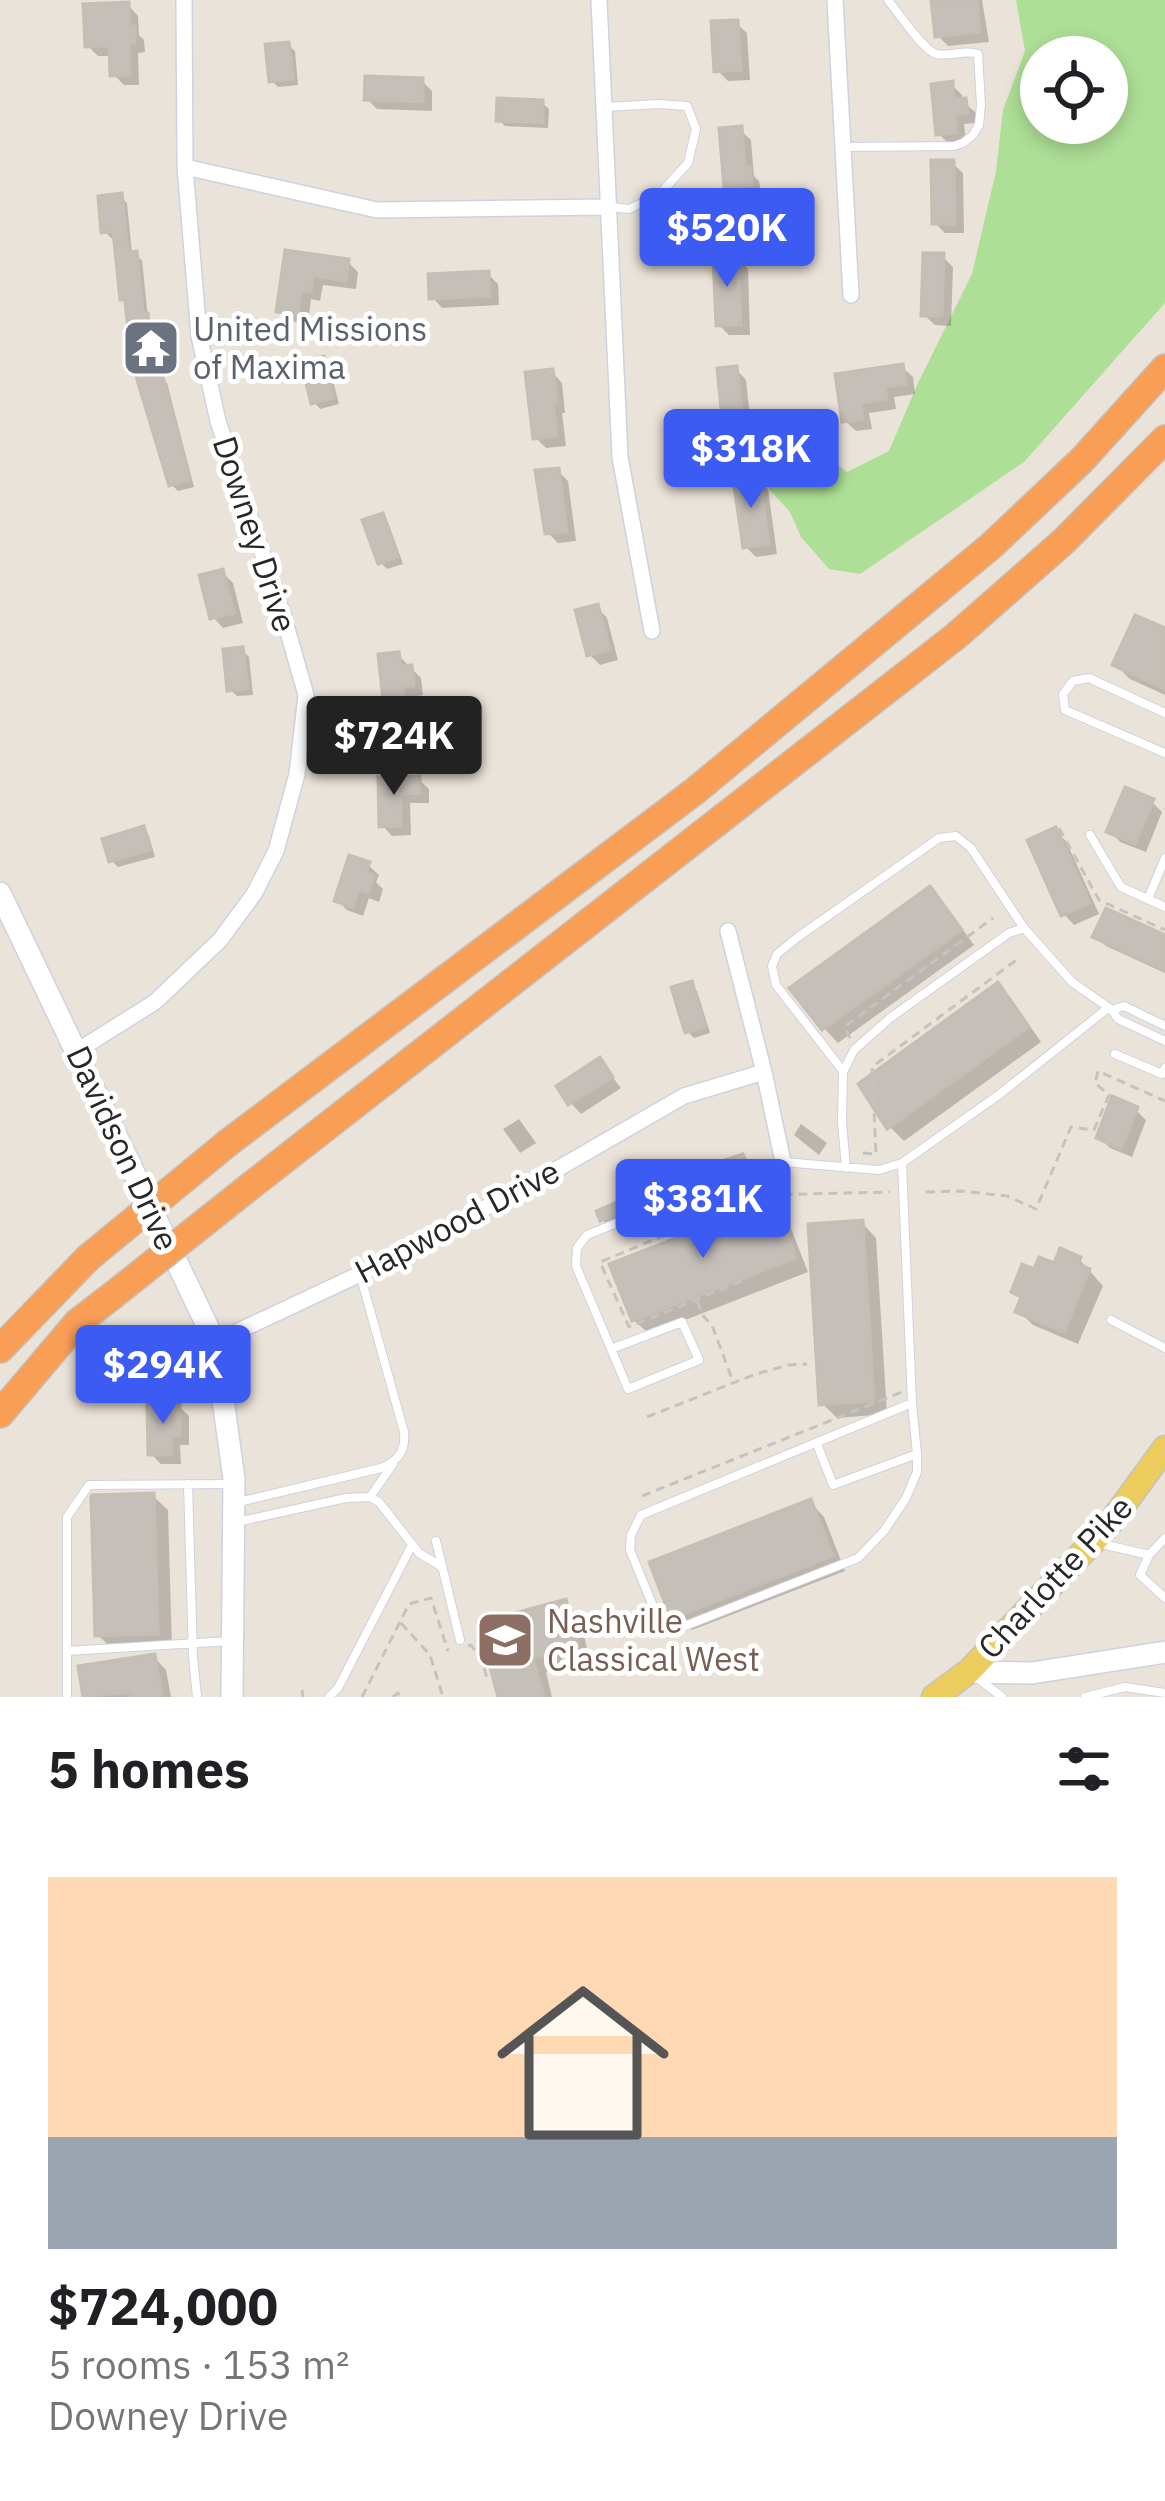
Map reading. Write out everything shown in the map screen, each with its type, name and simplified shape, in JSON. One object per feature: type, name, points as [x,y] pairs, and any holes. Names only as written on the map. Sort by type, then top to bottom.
[{"type":"highway","points":[[0,1349],[88,1258],[229,1142],[695,791],[991,546],[1082,460],[1165,368]]},
{"type":"highway","points":[[0,1414],[77,1323],[956,636],[1079,527],[1165,439]]},
{"type":"main road","name":"Charlotte Pike","points":[[934,1697],[968,1672],[1093,1542],[1161,1462]]},
{"type":"street","name":"Downey Drive","points":[[77,1051],[155,1002],[220,940],[254,894],[276,851],[297,774],[306,695],[213,400],[199,331],[185,167],[184,0]]},
{"type":"street","points":[[599,0],[620,457],[652,631]]},
{"type":"street","points":[[835,0],[851,295]]},
{"type":"street","points":[[185,167],[377,210],[610,207]]},
{"type":"street","name":"Davidson Drive","points":[[0,893],[215,1342],[234,1503],[232,1697]]},
{"type":"street","points":[[728,931],[783,1162]]},
{"type":"street","name":"Hapwood Drive","points":[[215,1342],[360,1274],[684,1096],[764,1072]]},
{"type":"street","points":[[968,1672],[1033,1673],[1165,1652]]},
{"type":"lane","points":[[843,147],[954,146],[973,135],[979,125],[978,54],[967,50],[938,55],[927,49],[888,0]]},
{"type":"lane","points":[[605,107],[687,106],[696,129],[688,163],[659,195],[629,209],[610,207]]},
{"type":"lane","points":[[1165,712],[1089,678],[1073,681],[1064,694],[1065,710],[1165,754]]},
{"type":"lane","points":[[1090,835],[1121,887],[1165,907]]},
{"type":"lane","points":[[843,1072],[776,985],[772,966],[777,954],[939,838],[956,836],[971,848],[1024,928],[1072,982],[1118,1019],[1165,1041]]},
{"type":"lane","points":[[1148,899],[1165,858]]},
{"type":"lane","points":[[846,1168],[843,1072],[854,1050],[890,1018],[1009,933],[1024,928]]},
{"type":"lane","points":[[611,1349],[682,1322],[699,1360],[628,1390],[576,1266],[577,1248],[587,1235],[721,1180],[783,1162],[878,1170],[902,1162],[1110,1009],[1124,1006],[1165,1026]]},
{"type":"lane","points":[[1114,1054],[1164,1072]]},
{"type":"lane","points":[[902,1162],[917,1454],[917,1472],[906,1498],[858,1558],[676,1629],[655,1611],[630,1550],[640,1515],[912,1403]]},
{"type":"lane","points":[[360,1274],[404,1432],[403,1448],[370,1497]]},
{"type":"lane","points":[[1111,1320],[1165,1348]]},
{"type":"lane","points":[[817,1444],[833,1486],[917,1454]]},
{"type":"lane","points":[[234,1503],[381,1468],[396,1460]]},
{"type":"lane","points":[[188,1484],[197,1697]]},
{"type":"lane","points":[[67,1697],[68,1517],[89,1485],[188,1484],[234,1503],[370,1497],[380,1502],[427,1560],[442,1567]]},
{"type":"lane","points":[[1165,1538],[1139,1575],[1165,1598]]},
{"type":"lane","points":[[436,1541],[460,1640]]},
{"type":"lane","points":[[1093,1542],[1149,1555]]},
{"type":"lane","points":[[328,1697],[338,1688],[412,1545]]},
{"type":"lane","points":[[67,1651],[232,1641]]},
{"type":"lane","points":[[968,1672],[1002,1697]]},
{"type":"lane","points":[[1085,1697],[1125,1688],[1165,1694]]},
{"type":"path","points":[[1059,828],[1099,900],[1165,930]]},
{"type":"path","points":[[852,1041],[844,1027],[993,918]]},
{"type":"path","points":[[862,1153],[876,1154],[872,1067],[1019,958]]},
{"type":"path","points":[[926,1192],[1007,1196],[1036,1210],[1071,1127],[1094,1130],[1109,1095],[1095,1083],[1098,1071],[1165,1101]]},
{"type":"path","points":[[742,1281],[628,1328],[600,1262],[761,1196],[898,1191]]},
{"type":"path","points":[[697,1299],[734,1382]]},
{"type":"path","points":[[646,1417],[734,1382],[808,1364]]},
{"type":"path","points":[[642,1496],[904,1391]]},
{"type":"path","points":[[362,1697],[409,1604],[431,1598],[448,1651]]},
{"type":"path","points":[[400,1622],[430,1655],[443,1697]]},
{"type":"path","points":[[471,1645],[487,1678],[493,1677]]},
{"type":"path","points":[[302,1690],[303,1697]]},
{"type":"path","points":[[393,1697],[398,1693],[402,1697]]},
{"type":"green space","points":[[1016,0],[1165,0],[1165,303],[1024,462],[860,574],[829,569],[769,489],[765,452],[816,448],[847,472],[889,451],[972,274],[996,171],[1003,110],[1020,64],[1020,144],[1128,144],[1128,36],[1022,36]]},
{"type":"building","points":[[931,0],[977,0],[980,32],[935,37]]},
{"type":"building","points":[[129,2],[130,27],[135,26],[135,43],[129,43],[130,75],[110,76],[109,46],[85,47],[83,4]]},
{"type":"building","points":[[738,20],[741,70],[714,72],[711,21]]},
{"type":"building","points":[[289,42],[293,79],[269,82],[265,44]]},
{"type":"building","points":[[365,76],[423,78],[423,102],[364,100]]},
{"type":"building","points":[[953,81],[954,99],[966,98],[968,113],[955,114],[957,133],[936,135],[931,84]]},
{"type":"building","points":[[497,98],[543,100],[543,123],[496,121]]},
{"type":"building","points":[[742,126],[745,168],[750,167],[752,185],[724,188],[719,128]]},
{"type":"building","points":[[931,160],[954,160],[955,224],[932,224]]},
{"type":"building","points":[[122,193],[128,252],[137,251],[143,313],[148,313],[154,375],[162,373],[190,480],[169,486],[131,360],[113,231],[101,233],[98,196]]},
{"type":"building","points":[[285,250],[349,259],[346,281],[313,276],[311,292],[301,290],[298,315],[276,312]]},
{"type":"building","points":[[923,253],[944,253],[942,316],[921,316]]},
{"type":"building","points":[[738,255],[741,325],[716,326],[713,256]]},
{"type":"building","points":[[489,271],[490,296],[429,299],[428,274]]},
{"type":"building","points":[[324,356],[334,398],[311,404],[301,362]]},
{"type":"building","points":[[903,364],[906,384],[885,387],[887,399],[860,403],[863,419],[842,422],[835,374]]},
{"type":"building","points":[[737,366],[743,426],[723,429],[717,368]]},
{"type":"building","points":[[553,369],[557,436],[533,439],[525,372]]},
{"type":"building","points":[[559,468],[567,532],[545,534],[535,470]]},
{"type":"building","points":[[759,475],[769,544],[743,548],[733,479]]},
{"type":"building","points":[[383,513],[398,557],[378,564],[362,520]]},
{"type":"building","points":[[223,569],[234,613],[210,619],[199,575]]},
{"type":"building","points":[[598,604],[610,650],[587,656],[575,610]]},
{"type":"building","points":[[1135,615],[1165,628],[1165,689],[1112,665]]},
{"type":"building","points":[[243,647],[248,689],[227,691],[223,649]]},
{"type":"building","points":[[399,652],[401,666],[412,665],[414,686],[403,687],[405,699],[383,701],[378,654]]},
{"type":"building","points":[[420,776],[420,793],[401,794],[401,826],[379,827],[378,777]]},
{"type":"building","points":[[1125,787],[1154,799],[1135,844],[1106,832]]},
{"type":"building","points":[[144,826],[151,850],[109,862],[102,839]]},
{"type":"building","points":[[1056,827],[1090,903],[1061,916],[1027,840]]},
{"type":"building","points":[[349,855],[370,862],[366,873],[374,876],[368,893],[358,890],[353,907],[334,901]]},
{"type":"building","points":[[930,886],[962,930],[822,1030],[789,988]]},
{"type":"building","points":[[1106,908],[1165,935],[1165,970],[1092,937]]},
{"type":"building","points":[[692,981],[705,1027],[685,1033],[671,987]]},
{"type":"building","points":[[998,982],[1029,1027],[887,1129],[858,1084]]},
{"type":"building","points":[[600,1057],[613,1077],[568,1105],[556,1086]]},
{"type":"building","points":[[1112,1096],[1138,1107],[1121,1149],[1096,1138]]},
{"type":"building","points":[[743,1154],[747,1164],[600,1221],[596,1211]]},
{"type":"building","points":[[774,1200],[796,1258],[632,1321],[609,1264]]},
{"type":"building","points":[[863,1220],[874,1401],[819,1405],[808,1224]]},
{"type":"building","points":[[1060,1248],[1081,1257],[1078,1264],[1090,1269],[1064,1332],[1015,1312],[1021,1297],[1011,1292],[1022,1264],[1034,1269],[1039,1257],[1054,1263]]},
{"type":"building","points":[[180,1403],[180,1436],[171,1436],[172,1455],[148,1455],[147,1404]]},
{"type":"building","points":[[154,1493],[158,1634],[95,1636],[91,1497]]},
{"type":"building","points":[[811,1499],[833,1556],[676,1617],[668,1611],[649,1562]]},
{"type":"building","points":[[566,1599],[578,1646],[533,1658],[544,1697],[498,1697],[478,1623]]},
{"type":"building","points":[[155,1654],[162,1697],[131,1697],[130,1692],[83,1697],[78,1666]]},
{"type":"place","name":"United Missions of Maxima","points":[[151,348]]},
{"type":"place","name":"Nashville Classical West","points":[[505,1640]]}]
